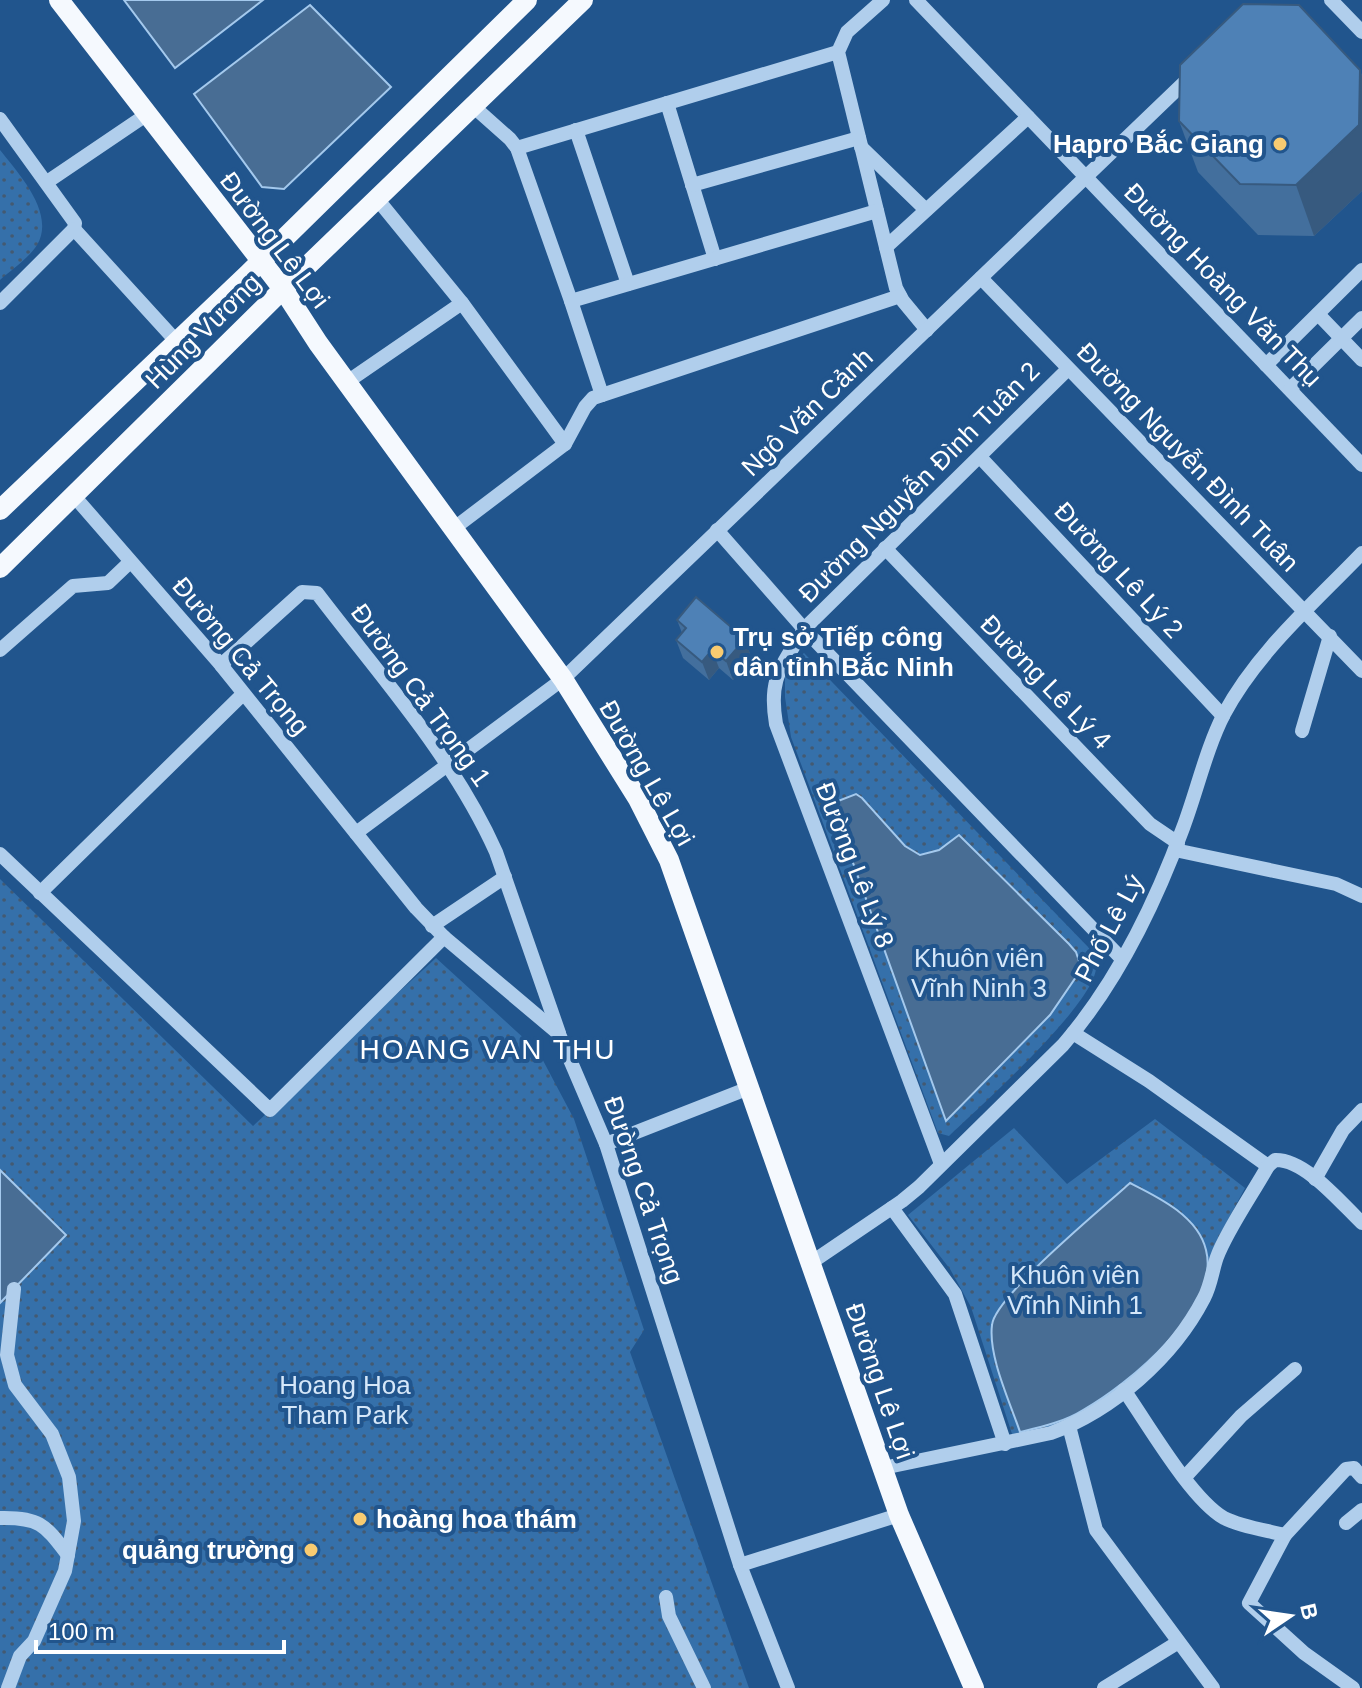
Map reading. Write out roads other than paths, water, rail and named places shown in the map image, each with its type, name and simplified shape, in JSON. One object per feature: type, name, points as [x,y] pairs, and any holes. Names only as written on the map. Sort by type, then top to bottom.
[{"type":"main road","name":"Đường Lê Lợi","points":[[59,0],[283,289],[563,679],[655,830],[669,860],[899,1515],[974,1688]]},
{"type":"main road","name":"Hùng Vương","points":[[0,510],[261,261],[527,0]]},
{"type":"main road","name":"Hùng Vương","points":[[0,568],[583,0]]},
{"type":"street","points":[[883,0],[847,32],[838,52],[900,296],[927,330]]},
{"type":"street","name":"Đường Hoàng Văn Thụ","points":[[916,0],[1362,465]]},
{"type":"street","points":[[1331,0],[1362,32]]},
{"type":"street","points":[[517,148],[838,52]]},
{"type":"street","name":"Ngô Văn Cảnh","points":[[356,833],[563,679],[1201,66]]},
{"type":"street","points":[[667,103],[715,259]]},
{"type":"street","points":[[474,107],[517,148],[602,395]]},
{"type":"street","points":[[47,182],[146,115]]},
{"type":"street","points":[[886,247],[1028,117]]},
{"type":"street","points":[[0,119],[73,217],[74,229],[177,342]]},
{"type":"street","points":[[576,130],[628,284]]},
{"type":"street","points":[[692,185],[860,142]]},
{"type":"street","points":[[860,142],[926,210]]},
{"type":"street","points":[[378,200],[462,303],[565,444]]},
{"type":"street","points":[[571,301],[877,211]]},
{"type":"street","points":[[0,303],[74,229]]},
{"type":"street","points":[[1266,365],[1362,270]]},
{"type":"street","name":"Đường Nguyễn Đình Tuân","points":[[981,278],[1362,671]]},
{"type":"street","points":[[453,529],[565,444],[593,398],[900,296]]},
{"type":"street","points":[[347,382],[462,303]]},
{"type":"street","points":[[1318,314],[1362,360]]},
{"type":"street","points":[[1290,389],[1362,318]]},
{"type":"street","name":"Đường Nguyễn Đình Tuân 2","points":[[804,629],[1068,369]]},
{"type":"street","name":"Đường Lê Lý 2","points":[[980,457],[1223,716]]},
{"type":"street","name":"Đường Cả Trọng","points":[[74,496],[221,665],[432,926],[559,1034],[606,1144],[740,1565],[788,1688]]},
{"type":"street","points":[[717,530],[804,629],[1121,958]]},
{"type":"street","name":"Đường Lê Lý 4","points":[[885,548],[1150,824],[1176,846]]},
{"type":"street","name":"Phố Lê Lý","points":[[812,1262],[919,1187],[1073,1033],[1100,996],[1153,900],[1223,716],[1251,671],[1362,553]]},
{"type":"street","points":[[0,650],[73,586],[108,583],[130,562]]},
{"type":"street","name":"Đường Cả Trọng 1","points":[[221,665],[302,592],[317,593],[448,764],[485,828],[559,1034]]},
{"type":"street","name":"Đường Lê Lý 8","points":[[804,629],[776,677],[772,699],[776,724],[941,1164]]},
{"type":"street","points":[[1302,731],[1330,636]]},
{"type":"street","points":[[40,893],[243,694]]},
{"type":"street","points":[[1176,846],[1336,884],[1362,896]]},
{"type":"street","points":[[0,854],[270,1110],[444,937]]},
{"type":"street","points":[[432,926],[505,877]]},
{"type":"street","points":[[1073,1033],[1149,1081],[1268,1166]]},
{"type":"street","points":[[606,1144],[749,1088]]},
{"type":"street","points":[[1315,1179],[1343,1130],[1362,1110]]},
{"type":"street","points":[[883,1468],[1005,1444],[1069,1426],[1099,1410],[1148,1371],[1205,1298],[1217,1257],[1268,1166],[1275,1160],[1287,1160],[1315,1179],[1362,1223]]},
{"type":"street","points":[[892,1208],[955,1294],[1005,1444]]},
{"type":"street","points":[[8,1688],[20,1656],[34,1641],[65,1571],[74,1521],[69,1477],[52,1434],[15,1385],[7,1355],[14,1289]]},
{"type":"street","points":[[1185,1477],[1241,1416],[1295,1369]]},
{"type":"street","points":[[1124,1390],[1209,1506],[1228,1520],[1285,1535]]},
{"type":"street","points":[[1069,1426],[1096,1530],[1213,1688]]},
{"type":"street","points":[[1353,1688],[1304,1653],[1249,1603],[1285,1535],[1346,1469],[1354,1468],[1362,1477]]},
{"type":"street","points":[[1346,1523],[1362,1510]]},
{"type":"street","points":[[740,1565],[899,1515]]},
{"type":"street","points":[[0,1518],[30,1518],[52,1535],[68,1555]]},
{"type":"street","points":[[666,1597],[669,1616],[704,1688]]},
{"type":"street","points":[[1104,1688],[1177,1643]]},
{"type":"place","name":"Hapro Bắc Giang","points":[[1280,144]]},
{"type":"place","name":"Trụ sở Tiếp công dân tỉnh Bắc Ninh","points":[[717,652]]},
{"type":"place","name":"hoàng hoa thám","points":[[360,1519]]},
{"type":"place","name":"quảng trường","points":[[311,1550]]},
{"type":"district","name":"HOANG VAN THU","points":[[488,1049]]},
{"type":"park label","name":"Khuôn viên Vĩnh Ninh 3","points":[[979,973]]},
{"type":"park label","name":"Khuôn viên Vĩnh Ninh 1","points":[[1075,1290]]},
{"type":"park label","name":"Hoang Hoa Tham Park","points":[[345,1400]]}]
